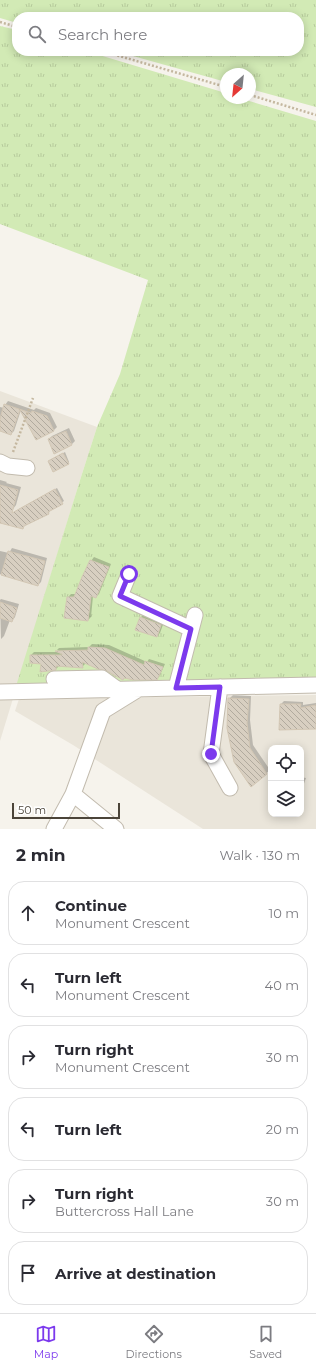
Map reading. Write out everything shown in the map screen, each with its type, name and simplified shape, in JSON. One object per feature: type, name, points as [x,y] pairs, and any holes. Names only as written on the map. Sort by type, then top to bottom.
[{"type":"street","points":[[4,464],[27,468]]},
{"type":"street","points":[[129,574],[120,596],[193,622],[176,688]]},
{"type":"street","points":[[54,679],[102,678],[117,689]]},
{"type":"street","points":[[0,692],[316,685]]},
{"type":"street","points":[[220,687],[211,754],[230,788]]},
{"type":"street","points":[[54,829],[73,794],[102,711],[139,689]]},
{"type":"street","points":[[73,794],[116,829]]},
{"type":"path","points":[[0,22],[12,26]]},
{"type":"path","points":[[119,56],[220,85]]},
{"type":"path","points":[[256,97],[316,115]]},
{"type":"path","points":[[4,464],[33,398]]},
{"type":"shaded area","points":[[0,391],[97,427],[0,741]]},
{"type":"shaded area","points":[[316,695],[316,829],[203,829],[73,745],[15,711],[19,699]]},
{"type":"green space","points":[[0,0],[316,0],[316,107],[256,91],[256,68],[220,68],[220,80],[133,56],[304,56],[304,12],[12,12],[12,22],[0,18]]},
{"type":"green space","points":[[0,26],[12,29],[12,56],[103,56],[219,91],[220,104],[256,103],[316,121],[316,681],[16,686],[97,427],[120,374],[148,280],[0,224]]},
{"type":"building","points":[[4,404],[31,413],[32,411],[47,416],[54,431],[36,440],[20,410],[11,435],[0,431],[0,419]]},
{"type":"building","points":[[66,431],[72,445],[54,454],[48,439]]},
{"type":"building","points":[[63,453],[69,464],[53,472],[48,461]]},
{"type":"building","points":[[0,485],[18,490],[12,513],[55,489],[63,504],[48,512],[49,514],[24,526],[23,529],[0,523]]},
{"type":"building","points":[[8,551],[45,561],[38,586],[1,575]]},
{"type":"building","points":[[90,560],[109,567],[96,598],[91,596],[88,621],[64,618],[67,597],[74,597]]},
{"type":"building","points":[[0,602],[17,608],[12,622],[0,618]]},
{"type":"building","points":[[140,617],[161,625],[157,637],[135,630]]},
{"type":"building","points":[[88,647],[105,648],[144,665],[145,661],[163,667],[157,680],[134,680],[124,678],[123,680],[107,671],[82,662],[83,668],[56,666],[56,670],[40,672],[41,664],[30,663],[30,655],[62,655],[55,651],[88,650]]},
{"type":"building","points":[[228,698],[249,699],[247,723],[250,748],[267,774],[251,787],[234,762],[227,728]]},
{"type":"building","points":[[280,704],[301,704],[300,708],[316,705],[316,729],[279,730]]},
{"type":"route","points":[[129,574],[120,596],[191,629],[176,688],[220,687],[211,754]]}]
